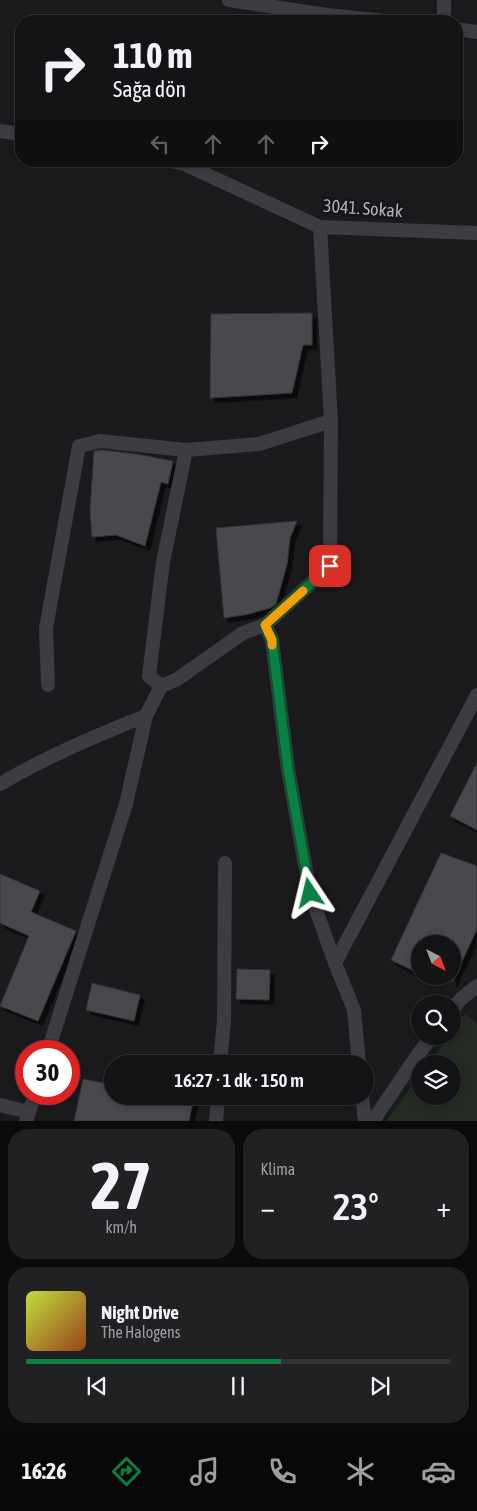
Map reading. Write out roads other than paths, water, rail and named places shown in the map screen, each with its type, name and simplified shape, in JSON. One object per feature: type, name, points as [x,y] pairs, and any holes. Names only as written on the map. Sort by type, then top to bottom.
[{"type":"street","points":[[229,0],[328,15]]},
{"type":"street","points":[[444,0],[444,15]]},
{"type":"street","points":[[463,30],[477,32]]},
{"type":"street","points":[[0,131],[15,133]]},
{"type":"street","name":"3041. Sokak","points":[[190,167],[320,227],[477,233]]},
{"type":"street","points":[[51,1040],[126,804],[146,716],[161,686],[176,680],[243,633],[265,625],[330,566],[331,421],[320,227]]},
{"type":"street","points":[[48,685],[46,628],[79,446],[100,441],[186,450],[259,444],[331,421]]},
{"type":"street","points":[[161,686],[149,676],[163,562],[186,450]]},
{"type":"street","points":[[265,625],[272,640],[288,769],[310,893],[354,1010],[358,1055]]},
{"type":"street","points":[[335,963],[477,695]]},
{"type":"street","points":[[0,784],[35,763],[94,736],[146,716]]},
{"type":"street","points":[[221,1055],[224,1020],[225,862]]},
{"type":"street","points":[[461,999],[477,986]]},
{"type":"street","points":[[373,1121],[425,1045]]},
{"type":"street","points":[[0,1105],[27,1116]]},
{"type":"street","points":[[216,1121],[217,1105]]},
{"type":"street","points":[[363,1105],[365,1121]]}]
